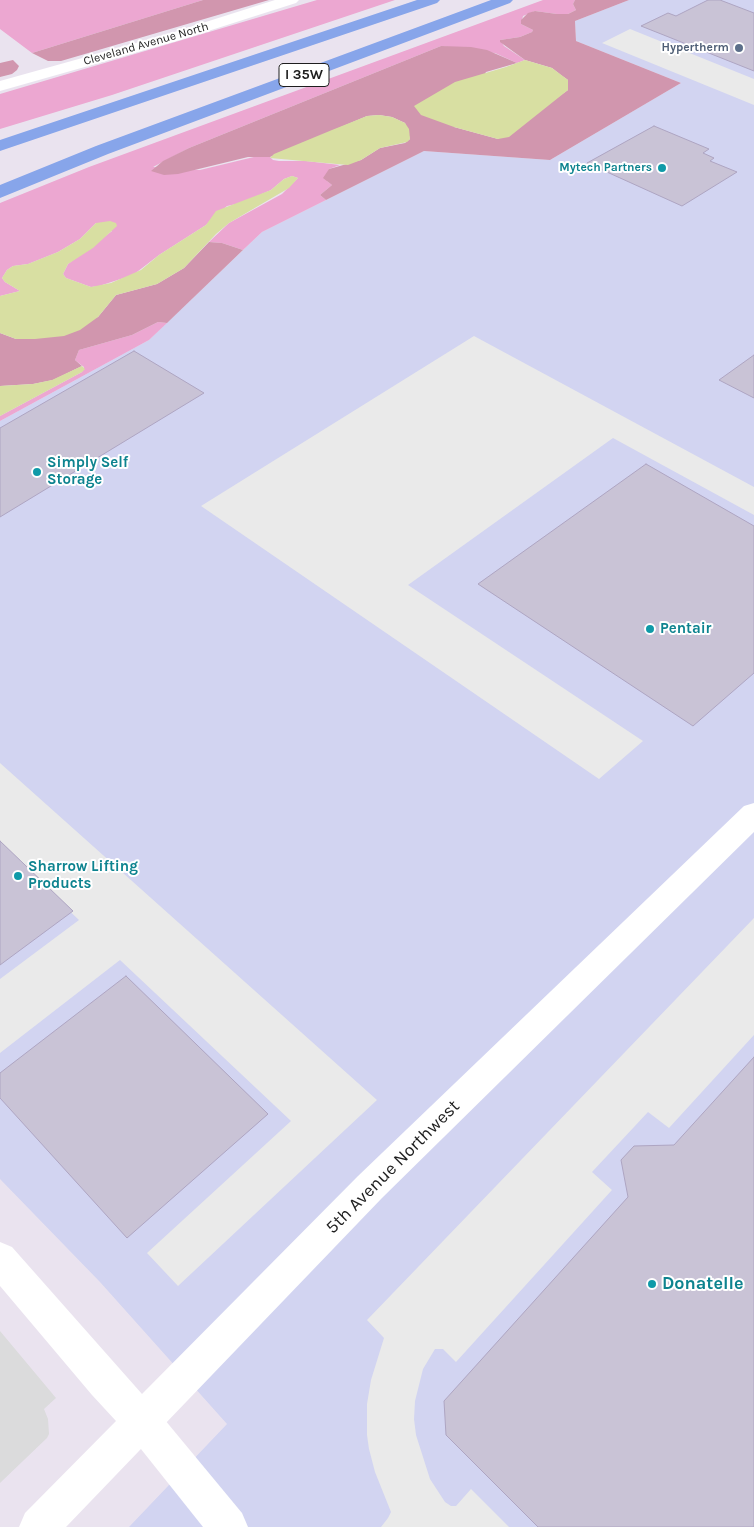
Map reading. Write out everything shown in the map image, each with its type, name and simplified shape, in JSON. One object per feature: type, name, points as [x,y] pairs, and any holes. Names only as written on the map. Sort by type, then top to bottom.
[{"type":"highway","name":"I 35W","points":[[0,146],[432,0]]},
{"type":"highway","name":"I 35W","points":[[0,185],[102,150],[505,0]]},
{"type":"highway","points":[[0,133],[129,103]]},
{"type":"highway","points":[[0,192],[102,150]]},
{"type":"street","name":"Cleveland Avenue North","points":[[0,86],[174,37],[291,0]]},
{"type":"street","name":"5th Avenue Northwest","points":[[39,1527],[370,1187],[754,814]]},
{"type":"street","points":[[0,1259],[105,1382],[142,1421],[228,1527]]},
{"type":"shaded area","points":[[0,0],[203,0],[32,53],[0,29]]},
{"type":"shaded area","points":[[203,0],[269,0],[61,61],[48,61],[32,53]]},
{"type":"shaded area","points":[[317,0],[395,0],[112,95],[0,129],[0,94]]},
{"type":"shaded area","points":[[543,0],[575,0],[573,4],[576,10],[568,14],[535,11],[523,16],[521,24],[533,30],[532,32],[520,37],[500,40],[504,46],[525,60],[517,63],[495,53],[441,46],[189,148],[153,167],[200,170],[258,156],[270,157],[273,160],[279,161],[306,161],[340,165],[329,169],[327,181],[332,185],[320,195],[326,200],[262,232],[243,250],[222,243],[209,242],[229,223],[282,194],[298,178],[292,176],[284,179],[271,190],[241,203],[227,206],[206,225],[159,255],[133,275],[91,287],[66,278],[63,274],[68,264],[112,231],[96,223],[80,239],[58,252],[28,264],[13,266],[7,270],[2,278],[20,291],[0,296],[0,203],[89,167]]},
{"type":"shaded area","points":[[575,0],[629,0],[575,21],[576,41],[681,83],[550,160],[424,151],[326,200],[320,195],[332,185],[323,178],[329,169],[361,160],[380,148],[405,143],[410,139],[405,123],[392,117],[379,115],[367,116],[270,157],[248,157],[178,174],[164,175],[151,171],[163,161],[189,148],[441,46],[471,47],[487,50],[517,63],[486,72],[454,127],[498,139],[568,90],[568,80],[552,68],[525,60],[500,42],[500,40],[520,37],[532,32],[533,30],[521,24],[521,20],[528,13],[535,11],[568,14],[576,10],[573,4]]},
{"type":"shaded area","points":[[629,0],[754,0],[754,1527],[129,1527],[227,1424],[100,1282],[0,1179],[0,421],[149,340],[262,232],[424,151],[550,160],[681,83],[576,41],[575,21]]},
{"type":"shaded area","points":[[630,29],[754,79],[754,105],[602,43]]},
{"type":"shaded area","points":[[13,60],[19,66],[17,70],[12,74],[0,77],[0,63]]},
{"type":"shaded area","points":[[525,60],[552,68],[568,80],[568,90],[509,137],[498,139],[454,127],[421,115],[414,106],[455,82]]},
{"type":"shaded area","points":[[367,116],[392,117],[405,123],[409,129],[410,139],[407,142],[380,148],[361,160],[348,165],[270,158],[274,154]]},
{"type":"shaded area","points":[[292,176],[298,178],[289,188],[229,223],[184,268],[157,284],[116,295],[98,317],[80,330],[64,336],[35,339],[16,339],[0,333],[0,296],[20,291],[2,278],[7,270],[13,266],[28,264],[58,252],[80,239],[96,223],[110,221],[116,223],[117,226],[93,248],[68,264],[63,274],[66,278],[91,287],[111,283],[141,270],[159,255],[206,225],[216,211],[271,190],[284,179]]},
{"type":"shaded area","points":[[209,242],[222,243],[243,250],[167,323],[158,322],[132,335],[79,350],[75,360],[82,366],[53,380],[33,384],[0,386],[0,333],[16,339],[98,317],[116,295],[157,284],[184,268]]},
{"type":"shaded area","points":[[158,322],[167,323],[149,340],[0,421],[0,416],[82,372],[84,367],[75,360],[79,350],[132,335]]},
{"type":"shaded area","points":[[474,336],[754,487],[754,515],[613,438],[408,585],[643,741],[599,779],[201,506]]},
{"type":"shaded area","points":[[82,366],[85,369],[82,372],[0,416],[0,386],[33,384],[52,380]]},
{"type":"shaded area","points":[[0,763],[377,1100],[178,1286],[147,1253],[291,1121],[120,960],[0,1053],[0,979],[79,920],[0,846]]},
{"type":"shaded area","points":[[754,918],[754,1035],[669,1128],[648,1112],[592,1172],[612,1190],[456,1362],[443,1349],[435,1349],[423,1369],[415,1401],[414,1419],[416,1435],[430,1479],[445,1502],[451,1506],[456,1506],[471,1489],[509,1527],[381,1527],[391,1512],[375,1472],[369,1449],[367,1404],[371,1380],[384,1338],[367,1320]]},
{"type":"shaded area","points":[[0,1331],[56,1398],[44,1409],[48,1419],[49,1434],[47,1438],[0,1483]]},
{"type":"building","points":[[708,0],[720,0],[754,13],[754,71],[641,26],[668,13],[676,16]]},
{"type":"building","name":"Mytech Partners","points":[[654,126],[709,149],[703,153],[714,158],[710,161],[737,172],[682,206],[587,163]]},
{"type":"building","name":"Simply Self Storage","points":[[134,351],[204,393],[0,517],[0,428]]},
{"type":"building","points":[[754,355],[754,398],[719,380]]},
{"type":"building","name":"Pentair","points":[[646,464],[754,526],[754,673],[693,726],[478,584]]},
{"type":"building","name":"Sharrow Lifting Products","points":[[0,841],[73,911],[0,965]]},
{"type":"building","points":[[126,976],[268,1114],[127,1238],[0,1098],[0,1073]]},
{"type":"building","name":"Donatelle","points":[[754,1057],[754,1527],[538,1527],[446,1435],[444,1401],[628,1197],[621,1160],[634,1146],[674,1145]]},
{"type":"place","name":"Hypertherm","points":[[739,48]]},
{"type":"place","name":"Mytech Partners","points":[[662,168]]},
{"type":"place","name":"Simply Self Storage","points":[[37,472]]},
{"type":"place","name":"Pentair","points":[[650,629]]},
{"type":"place","name":"Sharrow Lifting Products","points":[[18,876]]},
{"type":"place","name":"Donatelle","points":[[652,1284]]}]
